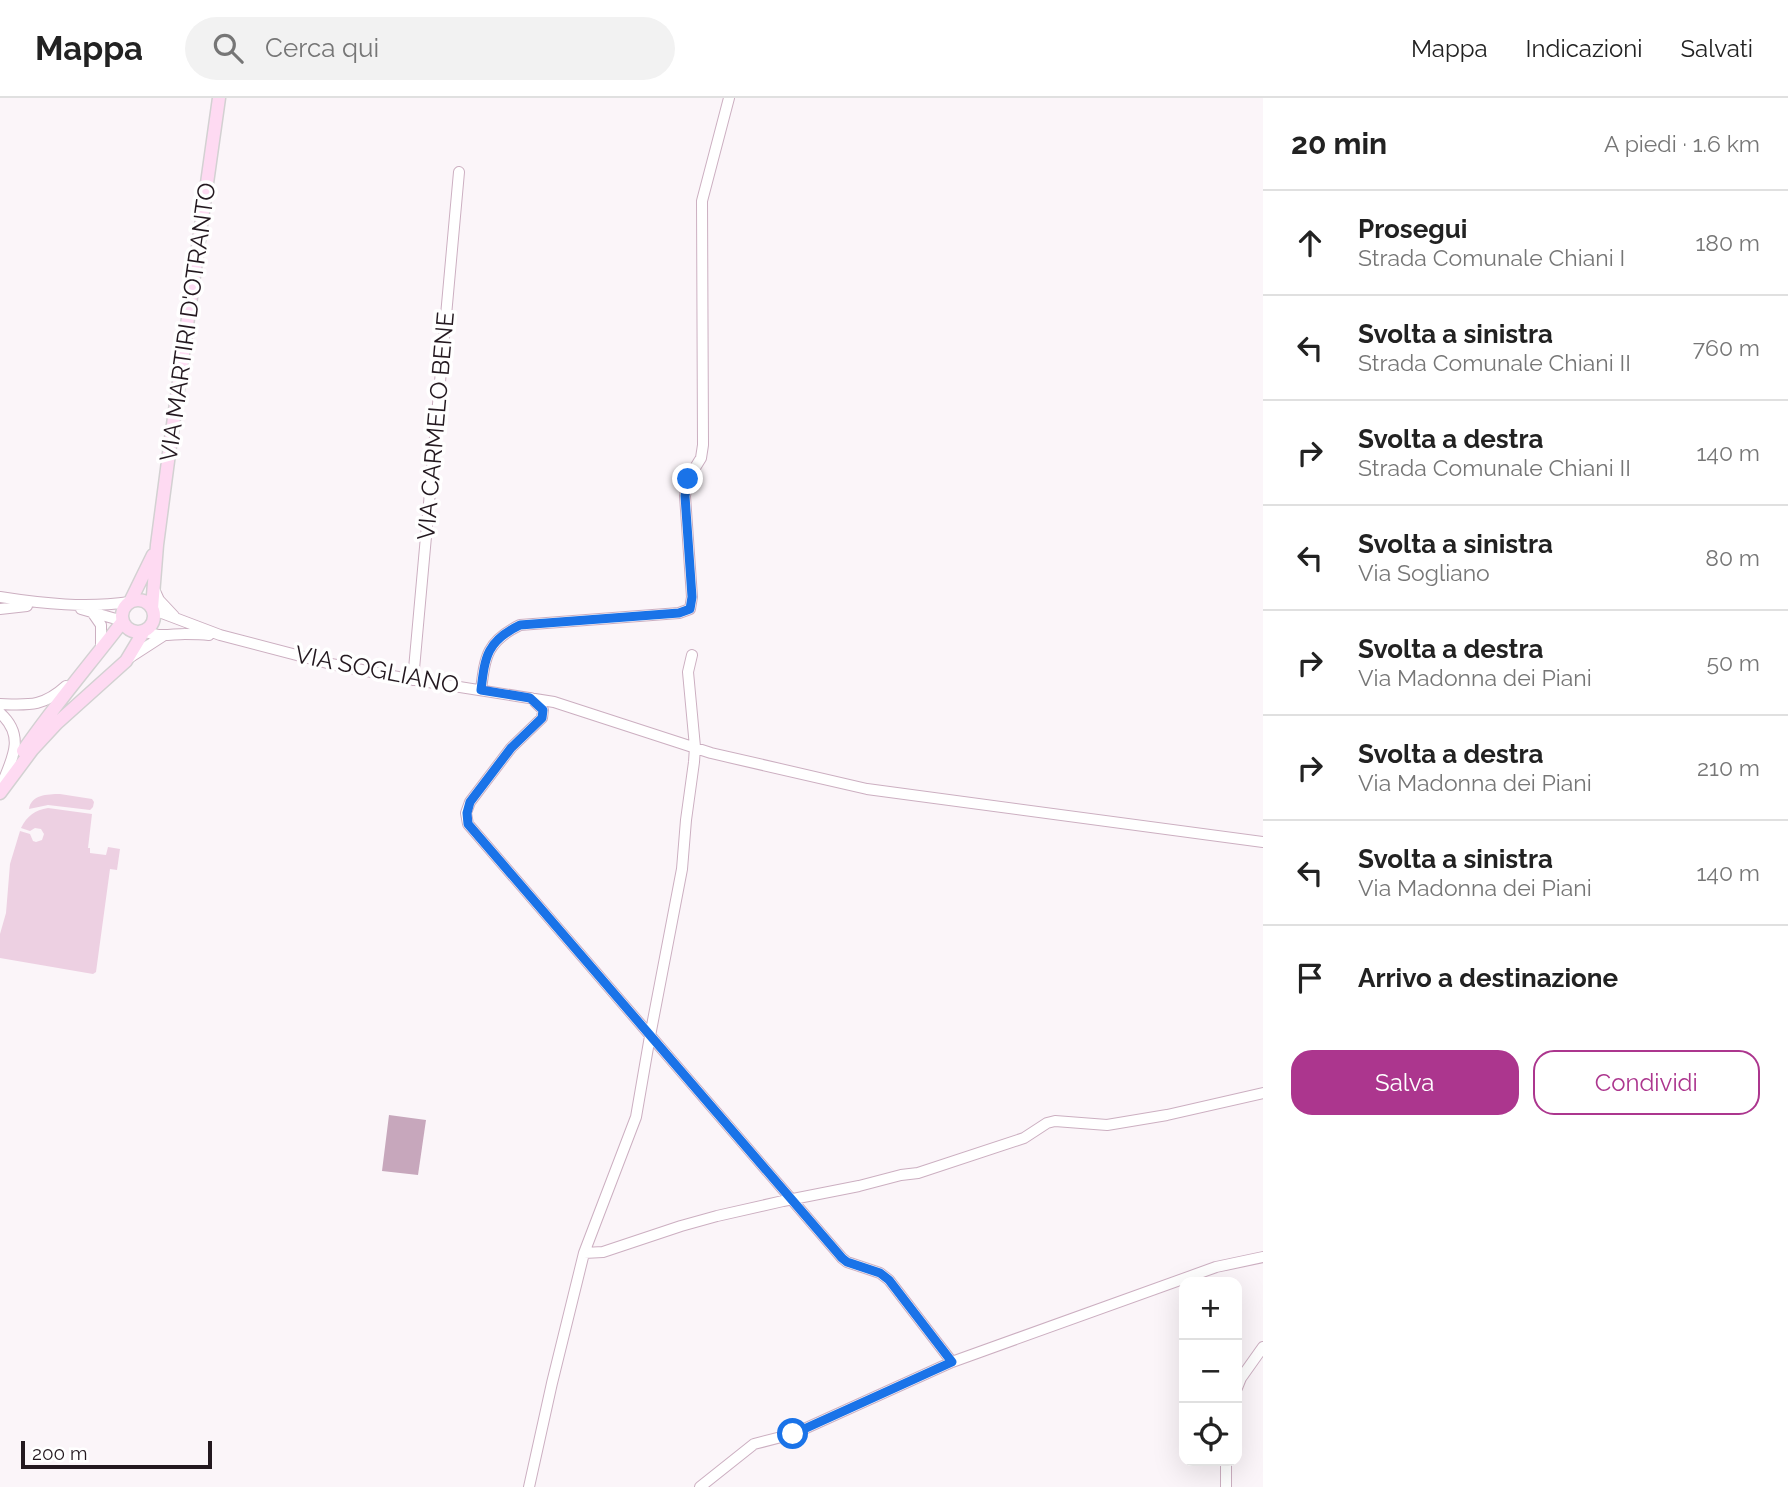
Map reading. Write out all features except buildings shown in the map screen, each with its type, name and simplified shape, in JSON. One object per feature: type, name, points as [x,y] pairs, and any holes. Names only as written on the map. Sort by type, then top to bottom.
[{"type":"main road","name":"VIA MARTIRI D'OTRANTO","points":[[153,609],[157,545],[219,98]]},
{"type":"main road","name":"VIA MARTIRI D'OTRANTO","points":[[130,602],[157,545]]},
{"type":"main road","name":"VIA SOGLIANO","points":[[130,602],[145,601],[153,609]]},
{"type":"main road","points":[[0,790],[10,769],[34,734],[123,621],[123,610],[130,602]]},
{"type":"main road","points":[[0,790],[57,723],[126,661],[144,631],[153,624],[153,609]]},
{"type":"main road","name":"VIA SOGLIANO","points":[[123,621],[125,626],[134,632],[144,631]]},
{"type":"street","points":[[487,691],[484,662],[493,644],[505,632],[520,625],[679,613],[690,609],[692,597],[685,496],[688,479],[701,458],[703,445],[702,201],[729,98]]},
{"type":"street","name":"VIA CARMELO BENE","points":[[413,680],[459,172]]},
{"type":"street","points":[[154,589],[159,600],[177,619]]},
{"type":"street","name":"VIA SOGLIANO","points":[[0,597],[71,606],[130,602]]},
{"type":"street","points":[[0,609],[43,604]]},
{"type":"street","name":"VIA SOGLIANO","points":[[71,606],[123,621]]},
{"type":"street","name":"VIA SOGLIANO","points":[[153,609],[220,635],[331,664],[554,702],[711,753],[867,789],[1263,842]]},
{"type":"street","points":[[92,612],[101,625],[100,650]]},
{"type":"street","name":"VIA SOGLIANO","points":[[144,631],[163,636],[220,635]]},
{"type":"street","points":[[126,661],[163,636]]},
{"type":"street","points":[[529,1487],[583,1253],[636,1117],[682,869],[695,747],[688,672],[692,655]]},
{"type":"street","points":[[0,704],[30,705],[45,701],[90,665]]},
{"type":"street","points":[[530,698],[543,710],[542,718],[511,748],[470,802],[468,824],[842,1258],[880,1273],[889,1280],[952,1362]]},
{"type":"street","points":[[0,713],[9,723],[16,745],[0,790]]},
{"type":"street","points":[[583,1253],[603,1252],[681,1226],[792,1199],[918,1173],[1024,1138],[1055,1121],[1107,1125],[1167,1115],[1263,1093]]},
{"type":"street","points":[[701,1487],[754,1444],[793,1434],[952,1362],[1216,1267],[1263,1257]]},
{"type":"street","points":[[1242,1377],[1263,1347]]},
{"type":"street","points":[[1226,1466],[1226,1487]]},
{"type":"shaded area","points":[[60,794],[92,799],[93,807],[90,810],[48,805],[29,809],[36,798]]},
{"type":"shaded area","points":[[48,808],[92,814],[88,848],[90,853],[106,855],[108,847],[120,849],[117,870],[110,869],[96,972],[93,974],[0,958],[0,934],[6,913],[10,864],[20,831],[30,834],[33,841],[42,840],[44,834],[41,829],[30,831],[21,828],[32,814]]},
{"type":"shaded area","points":[[389,1115],[426,1120],[418,1175],[382,1171]]},
{"type":"route","points":[[688,479],[685,496],[692,597],[690,609],[679,613],[520,625],[505,632],[493,644],[484,662],[481,690],[530,698],[543,710],[542,718],[511,748],[470,802],[468,824],[842,1258],[880,1273],[889,1280],[952,1362],[793,1434]]}]
